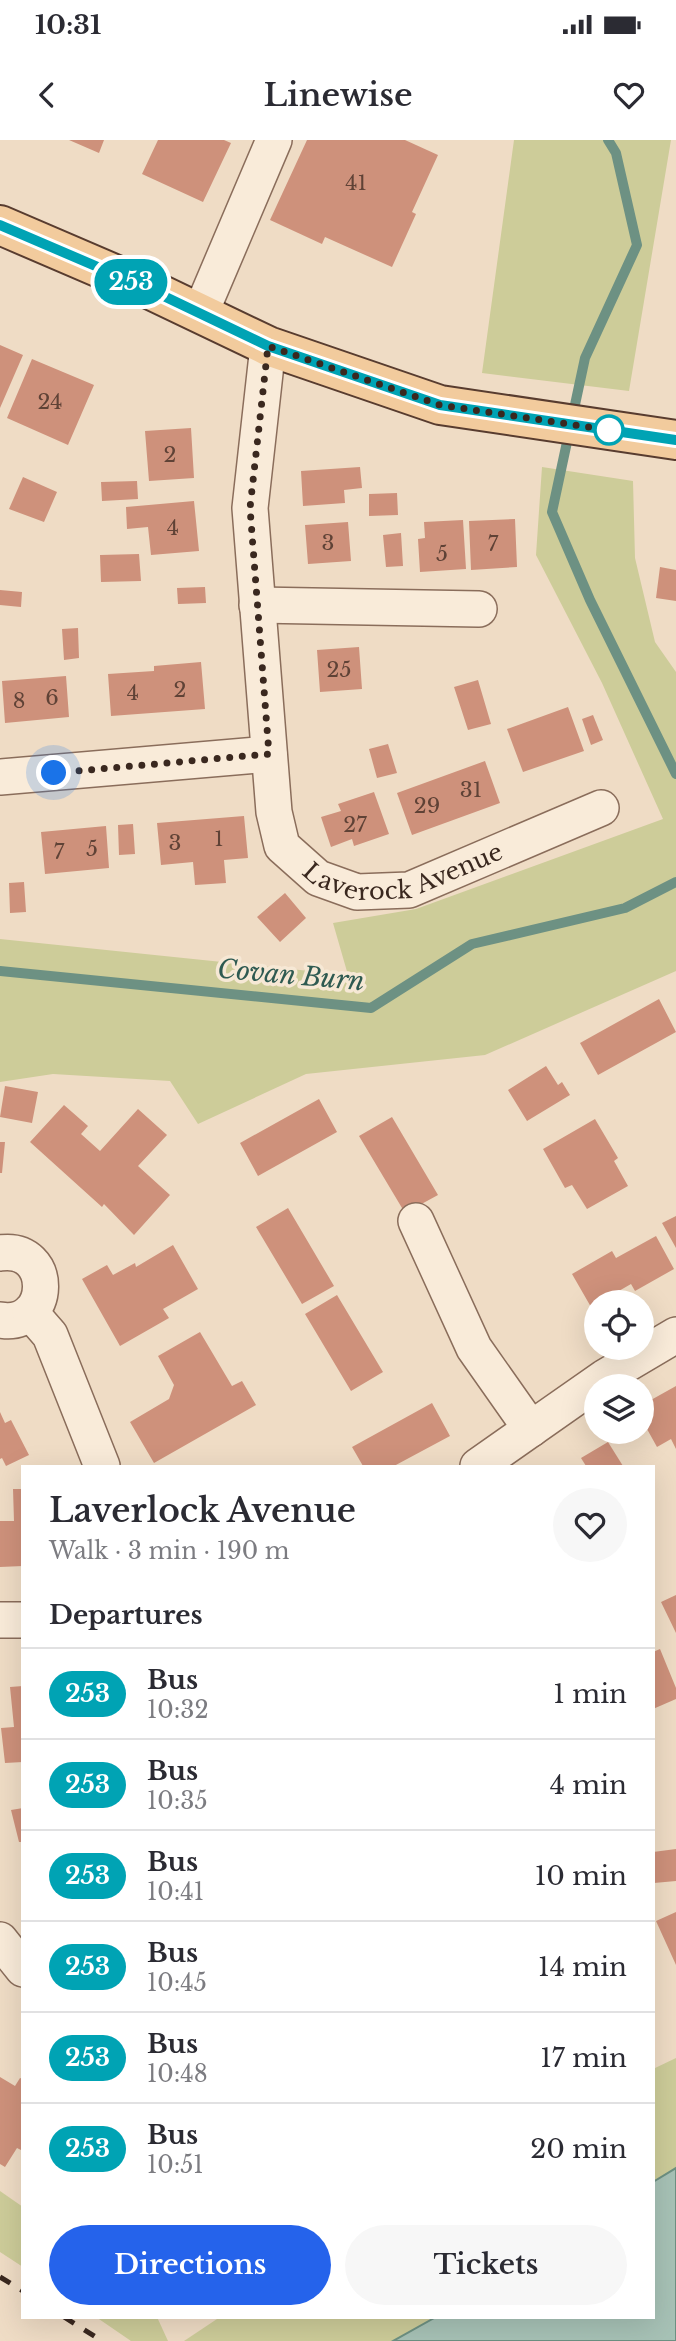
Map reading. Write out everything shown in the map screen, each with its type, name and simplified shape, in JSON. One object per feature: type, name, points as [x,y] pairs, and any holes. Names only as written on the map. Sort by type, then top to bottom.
[{"type":"main road","points":[[0,225],[268,346],[440,405],[676,440]]},
{"type":"street","points":[[200,314],[274,140]]},
{"type":"street","name":"Laverock Avenue","points":[[268,346],[250,508],[274,813],[282,846],[318,878],[357,892],[409,890],[601,808]]},
{"type":"street","points":[[257,605],[479,610]]},
{"type":"street","points":[[0,777],[269,754]]},
{"type":"street","points":[[416,1221],[474,1348],[531,1429]]},
{"type":"street","points":[[0,1252],[14,1252],[25,1257],[39,1274],[40,1296],[15,1316],[50,1335],[102,1465]]},
{"type":"street","points":[[479,1465],[606,1377],[676,1335]]},
{"type":"street","points":[[0,1620],[21,1620]]},
{"type":"street","points":[[0,1940],[21,1966]]},
{"type":"shaded area","points":[[514,140],[671,140],[629,391],[482,373]]},
{"type":"shaded area","points":[[542,467],[633,481],[635,558],[655,642],[676,672],[676,971],[485,1055],[306,1074],[198,1124],[170,1081],[53,1074],[0,1082],[0,939],[348,975],[333,923],[416,909],[663,819],[602,683],[536,555]]},
{"type":"shaded area","points":[[676,2058],[676,2341],[184,2341],[217,2319],[655,2319],[655,2068]]},
{"type":"shaded area","points":[[676,2168],[676,2341],[393,2341],[432,2319],[655,2319],[655,2181]]},
{"type":"shaded area","points":[[0,2191],[21,2206],[21,2266],[0,2252]]},
{"type":"shaded area","points":[[99,2319],[158,2319],[168,2341],[131,2341]]},
{"type":"building","points":[[69,140],[104,140],[99,153]]},
{"type":"building","points":[[158,140],[224,140],[231,143],[203,202],[142,174]]},
{"type":"building","points":[[307,140],[405,140],[438,155],[412,212],[416,214],[392,267],[325,237],[322,244],[270,220]]},
{"type":"building","points":[[0,345],[23,355],[0,408]]},
{"type":"building","points":[[32,359],[94,385],[68,445],[7,418]]},
{"type":"building","points":[[191,428],[194,478],[149,481],[145,431]]},
{"type":"building","points":[[360,467],[362,488],[344,490],[345,503],[303,506],[301,471]]},
{"type":"building","points":[[23,477],[57,492],[44,522],[9,509]]},
{"type":"building","points":[[137,481],[138,499],[102,501],[101,482]]},
{"type":"building","points":[[397,493],[398,515],[369,516],[369,494]]},
{"type":"building","points":[[194,501],[199,551],[151,555],[148,527],[127,529],[126,507]]},
{"type":"building","points":[[515,519],[517,567],[471,570],[469,521]]},
{"type":"building","points":[[463,520],[466,569],[420,572],[418,539],[425,538],[424,522]]},
{"type":"building","points":[[348,522],[351,561],[308,564],[305,525]]},
{"type":"building","points":[[401,533],[403,566],[386,567],[383,535]]},
{"type":"building","points":[[139,554],[141,581],[101,582],[100,555]]},
{"type":"building","points":[[660,567],[676,570],[676,601],[656,598]]},
{"type":"building","points":[[205,587],[206,603],[178,604],[177,588]]},
{"type":"building","points":[[0,590],[22,592],[21,607],[0,605]]},
{"type":"building","points":[[78,628],[79,658],[64,660],[62,629]]},
{"type":"building","points":[[359,647],[362,689],[320,692],[317,650]]},
{"type":"building","points":[[201,662],[205,709],[111,716],[108,674],[154,671],[154,666]]},
{"type":"building","points":[[66,676],[69,717],[5,723],[2,681]]},
{"type":"building","points":[[478,680],[491,724],[468,730],[454,687]]},
{"type":"building","points":[[568,707],[584,751],[523,772],[507,729]]},
{"type":"building","points":[[593,715],[603,740],[591,745],[582,719]]},
{"type":"building","points":[[388,744],[397,773],[377,778],[369,749]]},
{"type":"building","points":[[485,761],[500,803],[412,835],[397,793]]},
{"type":"building","points":[[374,792],[389,834],[354,846],[352,839],[331,847],[321,817],[341,811],[338,804]]},
{"type":"building","points":[[244,816],[248,858],[224,860],[226,883],[195,885],[193,862],[161,865],[157,823]]},
{"type":"building","points":[[133,824],[135,854],[119,855],[118,825]]},
{"type":"building","points":[[106,826],[109,868],[45,874],[41,832]]},
{"type":"building","points":[[24,882],[26,912],[10,913],[9,883]]},
{"type":"building","points":[[285,893],[306,918],[280,942],[257,917]]},
{"type":"building","points":[[659,999],[676,1032],[598,1075],[580,1043]]},
{"type":"building","points":[[546,1066],[558,1085],[562,1082],[570,1095],[527,1121],[508,1090]]},
{"type":"building","points":[[5,1086],[38,1092],[32,1123],[0,1117]]},
{"type":"building","points":[[319,1099],[337,1132],[258,1176],[240,1143]]},
{"type":"building","points":[[64,1105],[88,1126],[81,1134],[100,1151],[138,1109],[167,1135],[138,1166],[170,1195],[134,1235],[104,1204],[102,1207],[30,1142]]},
{"type":"building","points":[[392,1117],[438,1195],[405,1213],[359,1136]]},
{"type":"building","points":[[595,1119],[618,1158],[614,1161],[628,1186],[587,1209],[572,1185],[565,1188],[543,1149]]},
{"type":"building","points":[[0,1142],[5,1142],[2,1173],[0,1173]]},
{"type":"building","points":[[288,1208],[334,1286],[302,1304],[256,1227]]},
{"type":"building","points":[[676,1216],[676,1248],[662,1223]]},
{"type":"building","points":[[656,1236],[674,1269],[637,1290],[631,1284],[621,1290],[584,1290],[584,1295],[572,1274],[612,1251],[616,1258]]},
{"type":"building","points":[[173,1245],[198,1289],[163,1309],[169,1318],[120,1346],[82,1279],[107,1265],[113,1275],[135,1263],[136,1267]]},
{"type":"building","points":[[337,1295],[383,1372],[351,1391],[305,1314]]},
{"type":"building","points":[[200,1332],[232,1386],[242,1381],[256,1405],[154,1463],[130,1422],[169,1399],[174,1385],[158,1356]]},
{"type":"building","points":[[676,1386],[676,1449],[671,1439],[657,1447],[654,1442],[654,1398]]},
{"type":"building","points":[[432,1403],[450,1436],[396,1465],[362,1465],[352,1447]]},
{"type":"building","points":[[0,1412],[5,1423],[11,1420],[29,1455],[6,1466],[2,1458],[0,1459]]},
{"type":"building","points":[[609,1444],[622,1465],[585,1465],[581,1458]]},
{"type":"building","points":[[13,1489],[21,1489],[21,1566],[0,1567],[0,1521],[14,1521]]},
{"type":"building","points":[[676,1595],[676,1633],[661,1602]]},
{"type":"building","points":[[660,1649],[676,1688],[676,1699],[655,1708],[655,1651]]},
{"type":"building","points":[[21,1686],[21,1762],[5,1763],[1,1728],[14,1727],[10,1687]]},
{"type":"building","points":[[21,1808],[21,1842],[19,1842],[11,1810]]},
{"type":"building","points":[[676,1849],[676,1881],[655,1883],[655,1852]]},
{"type":"building","points":[[676,1912],[676,1965],[656,1921]]},
{"type":"building","points":[[0,2077],[15,2086],[20,2078],[21,2150],[17,2148],[5,2167],[0,2164]]},
{"type":"waterway","name":"Covan Burn","points":[[608,140],[616,153],[637,245],[585,358],[552,512],[590,600],[676,774]]},
{"type":"waterway","name":"Covan Burn","points":[[0,971],[371,1008],[472,944],[625,908],[676,882]]},
{"type":"railway","points":[[0,2277],[21,2290]]},
{"type":"railway","points":[[67,2319],[102,2341]]},
{"type":"bus line","name":"253","points":[[0,225],[149,289],[268,346],[440,405],[676,440]]},
{"type":"route","points":[[54,773],[269,754],[250,508],[268,346],[440,405],[609,430]]}]
